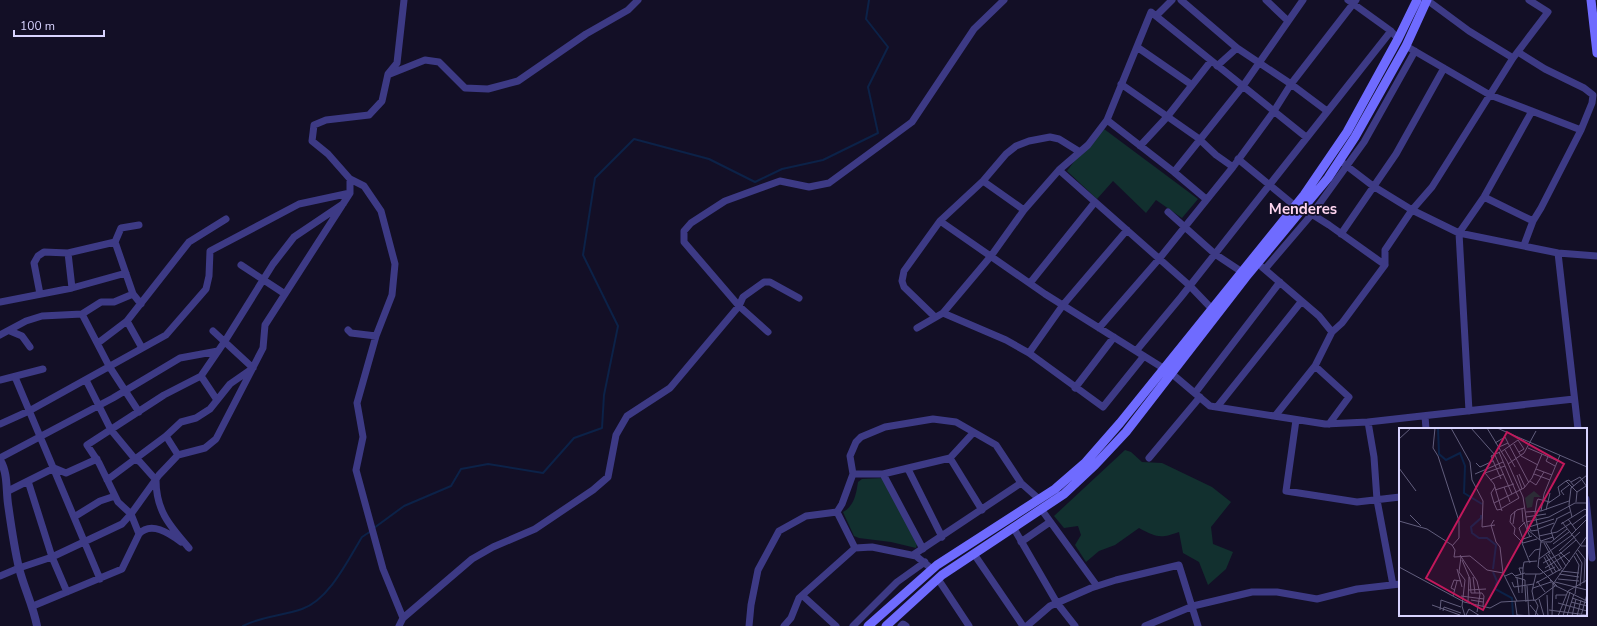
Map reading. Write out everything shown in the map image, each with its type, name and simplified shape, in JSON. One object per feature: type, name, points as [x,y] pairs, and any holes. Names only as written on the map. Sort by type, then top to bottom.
[{"type":"main road","points":[[868,626],[932,569],[1055,489],[1084,463],[1167,371],[1257,263],[1299,207],[1347,132],[1398,40],[1417,0]]},
{"type":"main road","points":[[886,626],[938,579],[1041,508],[1064,494],[1095,465],[1126,432],[1167,371],[1212,309],[1299,207],[1343,163],[1355,137],[1406,46],[1427,0]]},
{"type":"main road","points":[[1591,0],[1597,53]]},
{"type":"street","points":[[400,626],[402,618],[383,569],[356,470],[363,437],[357,403],[376,336],[392,295],[395,264],[381,211],[364,186],[350,179],[328,154],[312,140],[314,125],[326,120],[369,114],[382,102],[388,74],[397,63],[404,0]]},
{"type":"street","points":[[388,74],[425,60],[439,62],[465,88],[488,89],[518,81],[586,34],[628,10],[638,0]]},
{"type":"street","points":[[768,332],[738,306],[684,242],[684,231],[691,223],[726,201],[780,181],[809,187],[829,183],[912,122],[974,29],[1004,0]]},
{"type":"street","points":[[1156,16],[1172,0]]},
{"type":"street","points":[[1181,0],[1237,48],[1291,84],[1326,111]]},
{"type":"street","points":[[1266,0],[1288,21]]},
{"type":"street","points":[[1174,172],[1243,86],[1258,62],[1304,0]]},
{"type":"street","points":[[1427,0],[1469,30],[1515,55],[1584,88],[1593,95],[1592,103],[1581,130],[1541,208],[1532,221],[1524,245]]},
{"type":"street","points":[[1275,416],[1314,366],[1332,332],[1342,323],[1385,265],[1385,250],[1412,210],[1432,186],[1515,55],[1548,12],[1529,0]]},
{"type":"street","points":[[1099,328],[1159,258],[1233,167],[1274,111],[1291,84],[1353,2],[1390,31],[1398,40]]},
{"type":"street","points":[[917,328],[942,313],[991,256],[1024,210],[1059,170],[1088,145],[1107,120],[1151,12],[1306,137]]},
{"type":"street","points":[[1136,351],[1190,286],[1390,31]]},
{"type":"street","points":[[1406,46],[1490,94],[1581,130]]},
{"type":"street","points":[[1137,47],[1192,85]]},
{"type":"street","points":[[1140,146],[1167,117],[1192,85],[1214,63],[1237,48]]},
{"type":"street","points":[[1265,269],[1312,214],[1343,163],[1364,142],[1415,51]]},
{"type":"street","points":[[1341,234],[1396,154],[1444,68]]},
{"type":"street","points":[[1122,84],[1200,140],[1216,155],[1233,167]]},
{"type":"street","points":[[1468,411],[1459,232],[1484,197],[1532,111]]},
{"type":"street","points":[[1107,120],[1206,199]]},
{"type":"street","points":[[935,317],[904,287],[902,280],[904,271],[940,221],[983,181],[1006,154],[1016,146],[1029,141],[1050,137],[1059,139],[1080,152]]},
{"type":"street","points":[[1238,159],[1268,185],[1385,265]]},
{"type":"street","points":[[1343,163],[1373,186],[1412,210],[1459,232],[1558,252],[1597,256]]},
{"type":"street","points":[[1059,170],[1190,286],[1212,309]]},
{"type":"street","points":[[0,576],[52,557],[122,524],[156,480],[178,455],[205,448],[216,439],[263,348],[265,325],[350,193],[350,179]]},
{"type":"street","points":[[983,181],[1024,210]]},
{"type":"street","points":[[0,424],[30,411],[166,335],[206,289],[210,276],[210,251],[299,204],[350,193]]},
{"type":"street","points":[[1484,197],[1532,221]]},
{"type":"street","points":[[1030,283],[1095,202]]},
{"type":"street","points":[[139,534],[131,514],[118,502],[97,459],[87,445],[164,395],[201,376],[225,341],[263,278],[294,237],[343,204]]},
{"type":"street","points":[[1168,212],[1215,254],[1242,272]]},
{"type":"street","points":[[98,343],[127,321],[189,242],[226,219]]},
{"type":"street","points":[[940,221],[1062,305],[1167,371],[1210,406],[1329,424],[1368,422],[1574,399]]},
{"type":"street","points":[[138,225],[121,228],[115,242],[133,294],[141,304]]},
{"type":"street","points":[[1029,353],[1062,305],[1127,230]]},
{"type":"street","points":[[40,294],[34,263],[38,256],[44,252],[68,253],[115,242]]},
{"type":"street","points":[[1558,252],[1578,428]]},
{"type":"street","points":[[68,253],[72,288]]},
{"type":"street","points":[[1257,263],[1319,316],[1332,332]]},
{"type":"street","points":[[241,264],[285,294]]},
{"type":"street","points":[[0,302],[72,288],[126,272]]},
{"type":"street","points":[[402,618],[472,559],[493,547],[535,529],[593,490],[608,477],[616,435],[627,416],[670,388],[738,306],[742,297],[764,282],[770,282],[799,298]]},
{"type":"street","points":[[1149,458],[1280,282]]},
{"type":"street","points":[[0,335],[10,331],[26,321],[42,316],[82,314],[101,302],[114,302],[133,294]]},
{"type":"street","points":[[1217,407],[1301,302]]},
{"type":"street","points":[[942,313],[1006,340],[1029,353],[1103,407],[1144,356]]},
{"type":"street","points":[[82,314],[109,366],[139,412]]},
{"type":"street","points":[[127,321],[142,348]]},
{"type":"street","points":[[348,330],[351,332],[376,336]]},
{"type":"street","points":[[10,331],[22,336],[30,346]]},
{"type":"street","points":[[213,331],[253,368]]},
{"type":"street","points":[[1075,388],[1114,337]]},
{"type":"street","points":[[37,626],[33,606],[19,568],[8,503],[8,491],[4,465],[0,459],[125,391],[180,358],[218,351]]},
{"type":"street","points":[[1314,366],[1349,397],[1329,424]]},
{"type":"street","points":[[107,480],[166,436],[181,422],[196,418],[210,409],[230,384],[253,368]]},
{"type":"street","points":[[0,380],[43,369]]},
{"type":"street","points":[[201,376],[217,400]]},
{"type":"street","points":[[15,377],[100,579]]},
{"type":"street","points":[[33,606],[122,569],[139,534],[144,529],[151,527],[176,538],[189,548],[162,514],[156,491],[156,480],[140,462],[135,459],[111,430],[86,380]]},
{"type":"street","points":[[1425,416],[1426,428]]},
{"type":"street","points":[[837,512],[842,504],[853,474],[850,456],[856,442],[861,437],[885,427],[933,419],[956,422],[996,445],[1022,483],[1039,499]]},
{"type":"street","points":[[1296,420],[1286,491],[1357,502],[1399,497]]},
{"type":"street","points":[[1145,626],[1193,606],[1252,592],[1276,592],[1317,599],[1357,589],[1396,584],[1377,500],[1374,457],[1368,422]]},
{"type":"street","points":[[853,474],[883,474],[950,458],[973,433]]},
{"type":"street","points":[[166,436],[178,455]]},
{"type":"street","points":[[950,458],[982,510]]},
{"type":"street","points":[[8,491],[54,468],[66,473],[97,459]]},
{"type":"street","points":[[908,469],[942,537]]},
{"type":"street","points":[[883,474],[922,549]]},
{"type":"street","points":[[28,481],[52,557],[67,592]]},
{"type":"street","points":[[913,555],[1022,483]]},
{"type":"street","points":[[74,517],[100,501],[115,496]]},
{"type":"street","points":[[1041,508],[1097,586]]},
{"type":"street","points":[[1587,509],[1592,558]]},
{"type":"street","points":[[837,512],[855,548]]},
{"type":"street","points":[[749,626],[751,605],[758,570],[779,531],[806,516],[837,512]]},
{"type":"street","points":[[1021,542],[1050,522]]},
{"type":"street","points":[[1013,527],[1057,603],[1075,626]]},
{"type":"street","points":[[784,626],[791,618],[796,602],[855,548],[872,547],[913,555],[925,562],[932,569]]},
{"type":"street","points":[[974,554],[1023,626]]},
{"type":"street","points":[[853,626],[897,582],[925,562]]},
{"type":"street","points":[[1027,626],[1050,606],[1097,586],[1137,574],[1179,565],[1198,626]]},
{"type":"street","points":[[938,579],[969,626]]},
{"type":"street","points":[[802,596],[836,626]]},
{"type":"street","points":[[901,626],[903,624],[906,626]]},
{"type":"green space","points":[[1100,126],[1198,199],[1182,218],[1156,200],[1146,213],[1113,181],[1097,199],[1067,171]]},
{"type":"green space","points":[[1125,450],[1131,452],[1142,462],[1162,463],[1212,487],[1231,502],[1211,527],[1213,544],[1233,552],[1226,569],[1208,585],[1199,562],[1183,553],[1179,532],[1167,536],[1158,536],[1139,528],[1115,545],[1099,551],[1086,562],[1075,545],[1081,535],[1078,526],[1064,528],[1054,516]]},
{"type":"green space","points":[[883,478],[917,544],[916,548],[854,536],[843,512],[850,507],[852,503],[858,482],[862,479]]},
{"type":"waterway","points":[[374,528],[404,506],[451,486],[461,469],[488,464],[543,473],[574,438],[602,428],[604,395],[618,326],[583,255],[595,178],[634,139],[709,159],[755,182],[782,169],[823,160],[878,133],[868,87],[888,47],[866,19],[869,0]]},
{"type":"waterway","points":[[243,626],[257,620],[302,609],[312,604],[321,597],[337,578],[362,537],[371,531]]},
{"type":"district","name":"Menderes","points":[[1303,209]]}]
